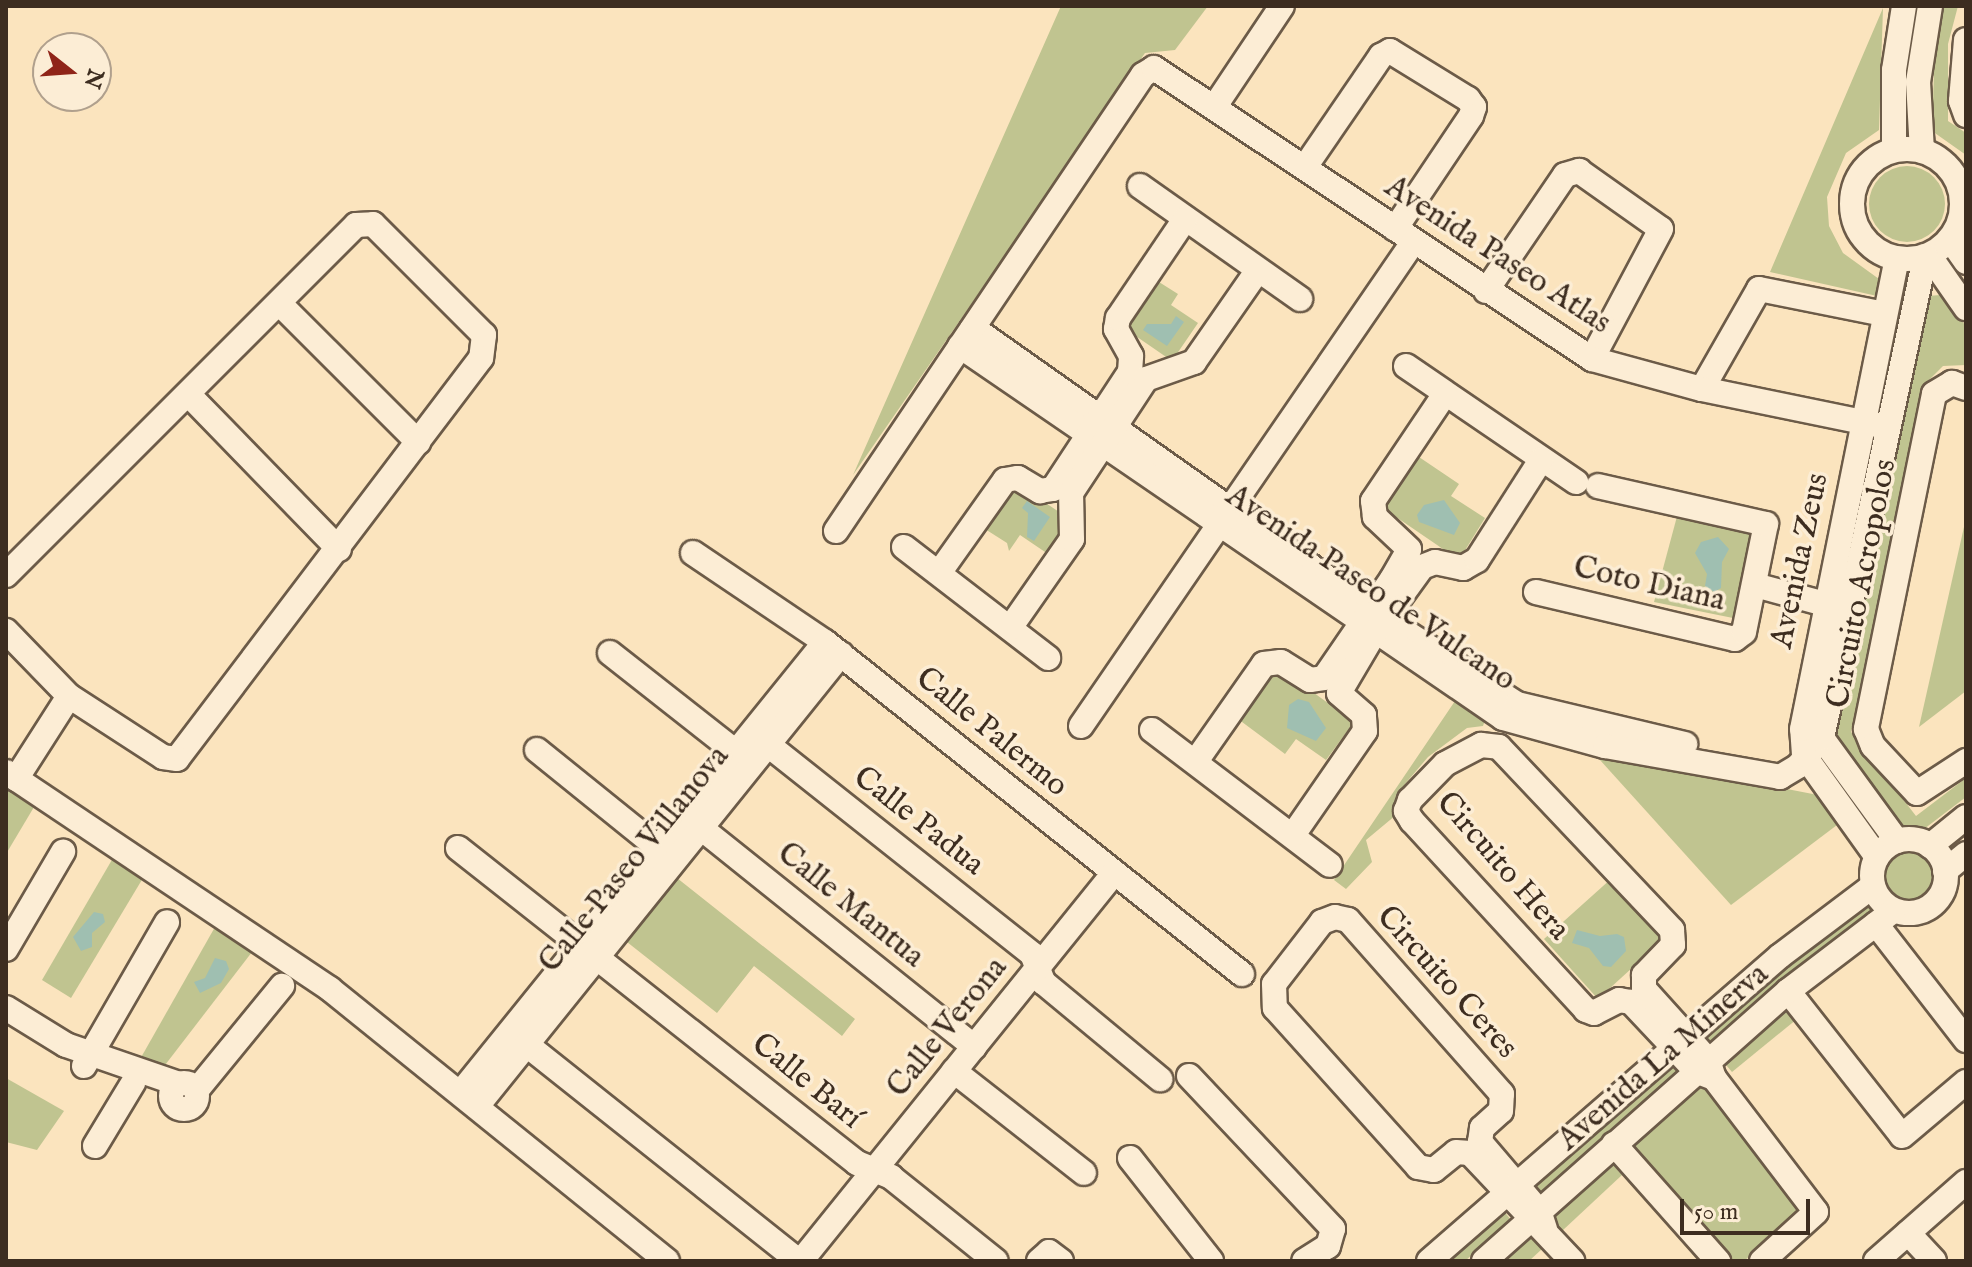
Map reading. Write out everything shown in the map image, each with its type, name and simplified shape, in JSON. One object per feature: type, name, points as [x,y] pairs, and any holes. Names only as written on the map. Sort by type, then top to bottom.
[{"type":"street","points":[[1215,106],[1282,6]]},
{"type":"street","points":[[1894,150],[1894,70],[1904,6]]},
{"type":"street","points":[[1922,151],[1918,82],[1930,6]]},
{"type":"street","points":[[1966,40],[1961,101],[1966,115]]},
{"type":"street","points":[[1081,726],[1223,517],[1404,235],[1474,107],[1468,99],[1390,51],[1381,56],[1305,167]]},
{"type":"street","name":"Avenida Paseo Atlas","points":[[967,337],[1143,75],[1154,68],[1592,359],[1702,389],[1875,425]]},
{"type":"street","points":[[1894,150],[1922,151],[1944,163],[1963,189],[1958,226],[1950,239],[1927,256],[1897,258],[1865,240],[1852,206],[1863,171],[1894,150]]},
{"type":"street","points":[[1486,291],[1565,175],[1579,171],[1661,229],[1592,359]]},
{"type":"street","points":[[1140,186],[1300,299]]},
{"type":"street","points":[[1010,628],[1072,539],[1071,493],[1132,364],[1116,329],[1118,318],[1185,219]]},
{"type":"street","points":[[6,575],[364,222],[473,324],[486,344],[481,358],[339,549],[177,759],[163,757],[69,696],[6,631]]},
{"type":"street","points":[[1950,239],[1966,262]]},
{"type":"street","points":[[1927,256],[1966,308]]},
{"type":"street","name":"Avenida Zeus","points":[[1829,642],[1827,596],[1927,256]]},
{"type":"street","name":"Avenida Zeus","points":[[1810,746],[1803,714],[1829,642],[1875,425],[1884,314],[1897,258]]},
{"type":"street","points":[[939,573],[1005,480],[1018,478],[1047,493],[1146,379],[1194,362],[1258,270]]},
{"type":"street","points":[[1702,389],[1759,289],[1884,314]]},
{"type":"street","points":[[279,303],[418,442]]},
{"type":"street","points":[[836,531],[967,337]]},
{"type":"street","name":"Avenida Paseo de Vulcano","points":[[967,337],[1373,621],[1517,704],[1607,736],[1774,764],[1810,746]]},
{"type":"street","name":"Coto Diana","points":[[1406,366],[1541,460],[1587,484],[1760,521],[1766,531],[1744,632],[1735,639],[1536,592]]},
{"type":"street","name":"Circuito Acropolos","points":[[1966,388],[1952,383],[1934,394],[1866,729],[1873,746],[1917,793],[1966,761]]},
{"type":"street","points":[[1293,835],[1365,731],[1364,715],[1339,693],[1409,549],[1375,517],[1373,501],[1445,394]]},
{"type":"street","points":[[189,395],[339,549]]},
{"type":"street","points":[[1196,761],[1264,664],[1281,662],[1318,682],[1428,563],[1463,568],[1477,560],[1541,460]]},
{"type":"street","points":[[904,547],[1048,658]]},
{"type":"street","name":"Calle Palermo","points":[[693,553],[833,648],[1242,974]]},
{"type":"street","name":"Coto Diana","points":[[1756,577],[1827,596]]},
{"type":"street","name":"Calle Paseo Villanova","points":[[470,1098],[833,648]]},
{"type":"street","points":[[610,653],[744,758]]},
{"type":"street","points":[[69,696],[11,776],[330,989],[470,1098],[667,1261]]},
{"type":"street","points":[[1152,730],[1330,865]]},
{"type":"street","name":"Calle Padua","points":[[760,738],[1032,954],[1040,967],[1044,983],[1160,1079]]},
{"type":"street","name":"Circuito Hera","points":[[1680,1041],[1625,999],[1594,1013],[1586,1010],[1412,821],[1406,811],[1410,800],[1445,764],[1481,745],[1499,747],[1672,930],[1673,945],[1642,982],[1680,1041],[1816,1212],[1762,1261]]},
{"type":"street","points":[[1810,746],[1897,841],[1930,846],[1960,862],[1931,906],[1885,917]]},
{"type":"street","points":[[1810,746],[1877,857],[1873,886],[1885,917],[1966,1040]]},
{"type":"street","points":[[537,750],[667,855]]},
{"type":"street","points":[[1930,846],[1966,817]]},
{"type":"street","name":"Calle Mantua","points":[[693,822],[974,1047]]},
{"type":"street","points":[[1877,857],[1897,841]]},
{"type":"street","name":"Calle Barí","points":[[458,848],[857,1163],[891,1177],[996,1261]]},
{"type":"street","points":[[6,949],[63,852]]},
{"type":"street","name":"Calle Verona","points":[[800,1261],[1114,873]]},
{"type":"street","points":[[1429,1261],[1680,1041],[1873,886]]},
{"type":"street","name":"Circuito Ceres","points":[[1335,917],[1348,920],[1502,1094],[1501,1111],[1482,1128],[1480,1142],[1511,1190],[1463,1150],[1434,1170],[1418,1167],[1275,1008],[1274,984],[1322,922],[1335,917]]},
{"type":"street","name":"Avenida La Minerva","points":[[1484,1261],[1538,1220],[1614,1144],[1706,1070],[1788,991],[1885,917]]},
{"type":"street","points":[[88,1060],[167,922]]},
{"type":"street","points":[[182,1091],[282,986]]},
{"type":"street","points":[[1788,991],[1902,1136],[1966,1082]]},
{"type":"street","points":[[6,1008],[47,1036],[133,1083],[182,1091]]},
{"type":"street","points":[[6,1025],[40,1048],[88,1060],[182,1091]]},
{"type":"street","points":[[519,1039],[800,1261]]},
{"type":"street","points":[[954,1071],[1084,1173]]},
{"type":"street","points":[[1189,1076],[1333,1229],[1328,1246],[1304,1261]]},
{"type":"street","points":[[95,1146],[133,1083]]},
{"type":"street","points":[[1614,1144],[1718,1261]]},
{"type":"street","points":[[1130,1158],[1211,1261]]},
{"type":"street","points":[[1876,1261],[1966,1182]]},
{"type":"street","points":[[1511,1190],[1572,1261]]},
{"type":"street","points":[[1908,1233],[1934,1261]]},
{"type":"street","points":[[1039,1261],[1049,1252],[1061,1261]]},
{"type":"green space","points":[[1061,6],[1208,6],[1175,50],[1145,53],[853,475]]},
{"type":"green space","points":[[1944,6],[1958,6],[1948,44],[1948,121],[1966,133],[1966,155],[1932,131],[1935,43]]},
{"type":"green space","points":[[1883,8],[1879,130],[1846,153],[1827,197],[1829,226],[1843,253],[1879,279],[1877,296],[1770,272]]},
{"type":"green space","points":[[1900,166],[1914,166],[1928,172],[1939,183],[1945,204],[1942,219],[1934,231],[1914,242],[1900,242],[1886,236],[1875,225],[1869,211],[1869,197],[1875,183],[1886,172]]},
{"type":"green space","points":[[1159,282],[1178,294],[1171,305],[1198,323],[1172,361],[1127,330]]},
{"type":"green space","points":[[1940,295],[1966,326],[1966,365],[1943,366],[1924,385],[1851,732],[1916,816],[1966,778],[1966,797],[1924,829],[1904,827],[1833,737],[1928,296]]},
{"type":"green space","points":[[1419,457],[1459,484],[1451,496],[1485,518],[1459,560],[1383,508]]},
{"type":"green space","points":[[1016,483],[1071,520],[1048,554],[1020,535],[1009,551],[1007,543],[985,529]]},
{"type":"green space","points":[[1679,509],[1755,527],[1733,618],[1654,602]]},
{"type":"green space","points":[[1966,518],[1966,691],[1919,727]]},
{"type":"green space","points":[[1277,666],[1354,722],[1326,760],[1296,739],[1285,754],[1238,719]]},
{"type":"green space","points":[[1455,701],[1485,720],[1483,726],[1467,728],[1428,757],[1405,784],[1396,800],[1396,815],[1366,840],[1372,862],[1346,889],[1334,880]]},
{"type":"green space","points":[[1602,753],[1823,796],[1841,822],[1731,905],[1600,760]]},
{"type":"green space","points":[[6,789],[34,807],[6,854]]},
{"type":"green space","points":[[1910,847],[1929,855],[1937,874],[1929,893],[1910,901],[1891,893],[1883,874],[1891,855]]},
{"type":"green space","points":[[113,858],[143,878],[71,998],[42,980]]},
{"type":"green space","points":[[677,878],[855,1019],[842,1036],[754,966],[717,1013],[627,942]]},
{"type":"green space","points":[[1612,878],[1666,937],[1598,999],[1544,939]]},
{"type":"green space","points":[[1870,899],[1877,908],[1711,1043],[1703,1033]]},
{"type":"green space","points":[[215,927],[252,952],[162,1069],[139,1061]]},
{"type":"green space","points":[[1786,1005],[1797,1019],[1732,1072],[1721,1059]]},
{"type":"green space","points":[[1672,1059],[1681,1069],[1538,1199],[1530,1189]]},
{"type":"green space","points":[[1703,1073],[1804,1209],[1744,1261],[1734,1261],[1630,1144]]},
{"type":"green space","points":[[6,1078],[64,1111],[37,1150],[6,1142]]},
{"type":"green space","points":[[1610,1161],[1622,1175],[1562,1231],[1549,1217]]},
{"type":"green space","points":[[1503,1210],[1511,1220],[1465,1261],[1446,1261]]},
{"type":"green space","points":[[1530,1235],[1542,1249],[1529,1261],[1501,1261]]},
{"type":"shaded area","points":[[1176,316],[1184,322],[1167,346],[1143,330],[1147,324],[1171,324]]},
{"type":"shaded area","points":[[1444,500],[1460,523],[1454,535],[1419,522],[1417,515],[1424,505]]},
{"type":"shaded area","points":[[1027,501],[1050,517],[1034,541],[1027,537],[1028,513],[1022,508]]},
{"type":"shaded area","points":[[1718,537],[1729,549],[1722,562],[1721,588],[1714,592],[1705,586],[1707,574],[1695,553],[1701,542]]},
{"type":"shaded area","points":[[1298,699],[1309,702],[1326,728],[1316,741],[1287,728],[1289,705]]},
{"type":"shaded area","points":[[94,912],[103,914],[105,922],[92,933],[92,947],[81,951],[73,937]]},
{"type":"shaded area","points":[[1577,930],[1600,936],[1617,934],[1624,937],[1626,951],[1611,967],[1603,966],[1589,948],[1572,943]]},
{"type":"shaded area","points":[[215,958],[226,961],[229,969],[221,983],[200,993],[194,982],[205,978]]}]
